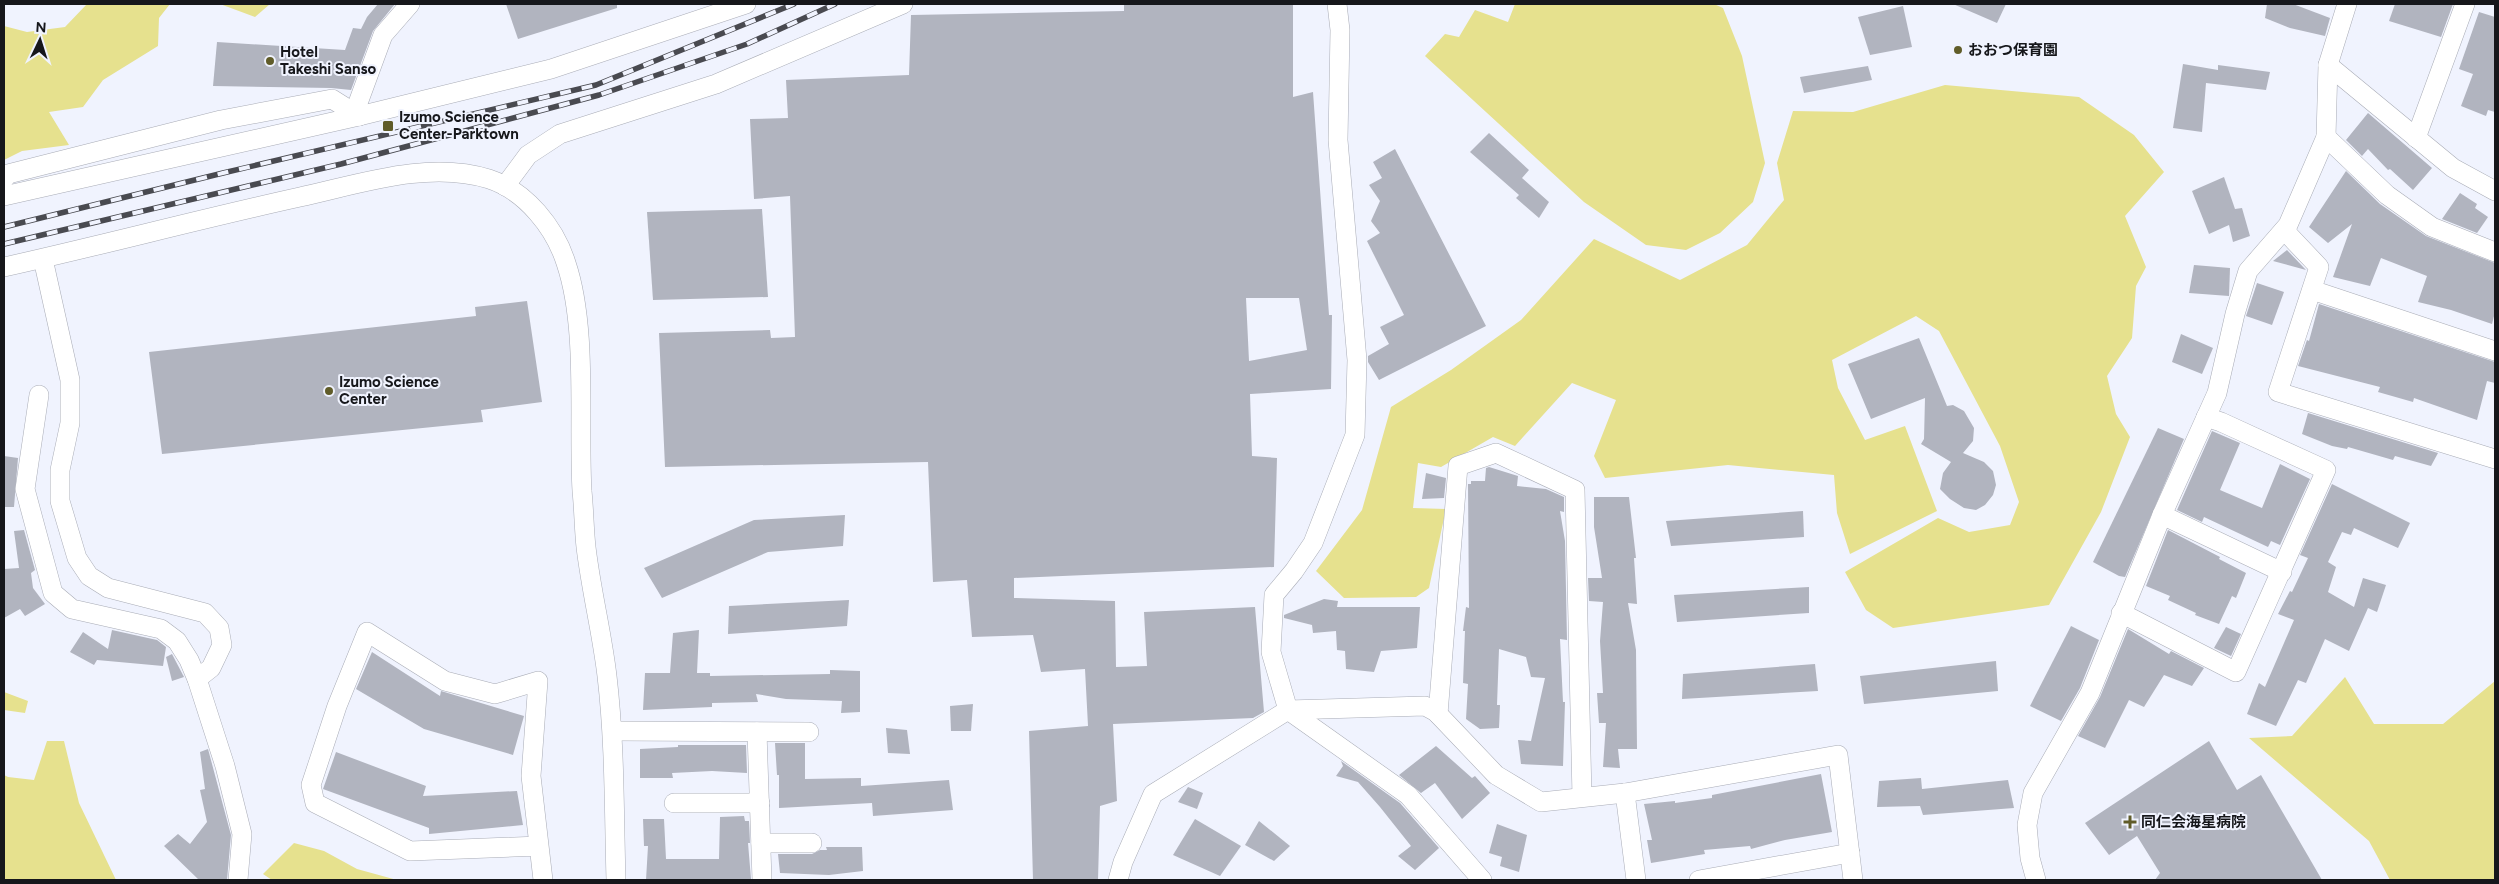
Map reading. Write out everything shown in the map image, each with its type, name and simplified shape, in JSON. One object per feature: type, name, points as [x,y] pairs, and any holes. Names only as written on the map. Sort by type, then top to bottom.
[{"type":"street","points":[[359,116],[358,103],[383,34],[410,4]]},
{"type":"street","points":[[4,196],[359,116],[552,69],[746,4]]},
{"type":"street","points":[[506,186],[528,155],[560,134],[716,84],[904,4]]},
{"type":"street","points":[[1337,4],[1340,30],[1338,140],[1357,360],[1355,435],[1313,543],[1294,571],[1274,595],[1271,652],[1288,710],[1408,795],[1482,880]]},
{"type":"street","points":[[2036,880],[2030,858],[2027,826],[2033,793],[2090,693],[2162,515],[2217,393],[2235,314],[2248,271],[2284,230],[2326,137],[2328,65],[2348,4]]},
{"type":"street","points":[[2416,138],[2465,4]]},
{"type":"street","points":[[2328,65],[2452,168],[2495,191]]},
{"type":"street","points":[[4,179],[8,174],[221,120],[332,99],[359,116]]},
{"type":"street","points":[[2326,137],[2387,195],[2432,227],[2495,252]]},
{"type":"street","points":[[4,267],[201,219],[410,174],[456,174],[488,179],[506,186],[529,204],[554,234],[567,264],[577,313],[586,548],[607,673],[613,731],[616,880]]},
{"type":"street","points":[[2284,230],[2319,267],[2278,392],[2495,459]]},
{"type":"street","points":[[43,258],[70,380],[70,423],[60,470],[60,501],[77,558],[89,576],[108,588],[205,614],[219,628],[222,645],[211,668],[197,679]]},
{"type":"street","points":[[2312,290],[2495,351]]},
{"type":"street","points":[[39,395],[25,489],[53,592],[72,609],[161,629],[177,641],[189,660],[197,679],[225,766],[242,834],[238,880]]},
{"type":"street","points":[[2121,613],[2236,672],[2282,572],[2326,470],[2206,417]]},
{"type":"street","points":[[1438,714],[1458,466],[1496,453],[1575,490],[1582,797]]},
{"type":"street","points":[[2162,515],[2282,572]]},
{"type":"street","points":[[539,846],[410,851],[315,803],[311,785],[337,706],[367,632],[445,681],[495,694],[538,681],[531,776],[539,846],[542,880]]},
{"type":"street","points":[[1118,880],[1123,862],[1153,794],[1288,710],[1425,706],[1438,714],[1496,775],[1541,802],[1626,793],[1838,755],[1854,880]]},
{"type":"street","points":[[613,731],[809,732]]},
{"type":"street","points":[[757,732],[762,880]]},
{"type":"street","points":[[1626,793],[1636,880]]},
{"type":"street","points":[[674,803],[760,803]]},
{"type":"street","points":[[761,843],[812,843]]},
{"type":"street","points":[[1699,880],[1850,852]]},
{"type":"shaded area","points":[[87,4],[170,4],[159,18],[158,46],[103,80],[83,107],[49,112],[69,145],[22,151],[4,160],[4,26],[27,32],[65,27]]},
{"type":"shaded area","points":[[220,4],[270,4],[255,17]]},
{"type":"shaded area","points":[[1515,4],[1714,4],[1723,8],[1742,56],[1765,163],[1753,202],[1720,233],[1686,250],[1646,245],[1584,202],[1425,56],[1445,34],[1459,37],[1475,10],[1508,22]]},
{"type":"shaded area","points":[[1945,85],[2079,97],[2134,135],[2164,172],[2125,216],[2146,267],[2136,286],[2132,338],[2107,376],[2116,414],[2130,437],[2101,512],[2049,605],[1893,628],[1866,610],[1845,572],[1938,518],[1969,532],[2010,525],[2019,502],[2000,446],[1939,331],[1916,316],[1832,360],[1838,388],[1865,440],[1905,426],[1937,511],[1850,554],[1837,513],[1834,475],[1728,465],[1605,478],[1594,456],[1616,400],[1572,383],[1515,446],[1493,437],[1441,467],[1418,463],[1413,508],[1446,509],[1429,588],[1416,597],[1344,598],[1316,571],[1362,510],[1391,407],[1451,370],[1521,320],[1594,239],[1680,280],[1747,245],[1784,200],[1777,163],[1793,111],[1853,112]]},
{"type":"shaded area","points":[[2345,677],[2374,724],[2443,724],[2495,681],[2495,880],[2390,880],[2369,841],[2249,738],[2292,736]]},
{"type":"shaded area","points":[[4,692],[28,701],[25,713],[4,710]]},
{"type":"shaded area","points":[[47,741],[64,741],[79,803],[116,880],[4,880],[4,775],[34,780]]},
{"type":"shaded area","points":[[294,843],[324,851],[357,869],[397,880],[272,880],[263,874]]},
{"type":"building","points":[[378,4],[395,4],[373,31],[351,90],[213,86],[217,42],[345,50],[353,28],[361,29],[367,17]]},
{"type":"building","points":[[506,4],[617,4],[617,8],[518,39]]},
{"type":"building","points":[[1124,4],[1293,4],[1293,97],[1313,92],[1329,315],[1332,315],[1331,389],[1250,394],[1252,456],[1277,458],[1274,567],[1014,578],[1014,598],[1115,601],[1116,667],[1147,666],[1144,612],[1255,607],[1264,712],[1253,718],[1113,724],[1117,801],[1100,806],[1098,880],[1033,880],[1029,731],[1088,726],[1085,669],[1041,672],[1033,635],[972,637],[967,580],[933,582],[928,462],[665,467],[659,333],[770,330],[771,338],[795,337],[790,196],[754,199],[750,119],[788,118],[786,80],[909,75],[911,15],[1124,11]],"holes":[[[1246,298],[1299,298],[1307,350],[1249,361]]]},
{"type":"building","points":[[1953,4],[2006,4],[1997,23]]},
{"type":"building","points":[[2267,4],[2293,4],[2330,18],[2325,36],[2290,28],[2265,18]]},
{"type":"building","points":[[2395,4],[2453,4],[2441,37],[2389,21]]},
{"type":"building","points":[[1903,6],[1912,47],[1870,55],[1858,17]]},
{"type":"building","points":[[2479,12],[2495,17],[2495,112],[2488,110],[2486,116],[2461,106],[2473,74],[2459,69]]},
{"type":"building","points":[[2183,64],[2218,70],[2218,65],[2270,72],[2266,90],[2206,83],[2202,132],[2173,128]]},
{"type":"building","points":[[1868,66],[1872,80],[1804,93],[1800,77]]},
{"type":"building","points":[[2368,113],[2432,168],[2413,190],[2390,169],[2388,170],[2368,149],[2362,156],[2346,140]]},
{"type":"building","points":[[1489,133],[1529,170],[1522,178],[1549,202],[1539,218],[1516,198],[1519,195],[1470,152]]},
{"type":"building","points":[[1395,149],[1486,326],[1379,380],[1368,362],[1368,356],[1389,344],[1380,327],[1404,315],[1367,241],[1380,233],[1371,221],[1380,201],[1369,185],[1382,178],[1373,162]]},
{"type":"building","points":[[2346,171],[2380,204],[2426,236],[2495,263],[2495,312],[2492,324],[2451,310],[2418,302],[2427,276],[2381,258],[2370,286],[2333,277],[2352,224],[2328,243],[2309,227]]},
{"type":"building","points":[[2224,177],[2235,209],[2242,208],[2250,236],[2233,242],[2229,225],[2209,234],[2192,191]]},
{"type":"building","points":[[2460,193],[2477,204],[2475,208],[2488,217],[2477,233],[2442,219]]},
{"type":"building","points":[[762,209],[768,297],[653,300],[647,212]]},
{"type":"building","points":[[2287,250],[2306,270],[2273,261]]},
{"type":"building","points":[[2194,265],[2230,268],[2229,296],[2189,293]]},
{"type":"building","points":[[2257,283],[2284,292],[2272,325],[2246,316]]},
{"type":"building","points":[[527,301],[542,402],[481,410],[483,422],[162,454],[149,352],[476,316],[475,307]]},
{"type":"building","points":[[2319,304],[2495,362],[2495,383],[2487,381],[2477,420],[2414,398],[2413,402],[2378,392],[2380,387],[2298,366],[2307,340],[2309,341]]},
{"type":"building","points":[[2181,334],[2213,348],[2202,374],[2172,362]]},
{"type":"building","points":[[1919,338],[1947,406],[1953,405],[1964,411],[1974,428],[1973,441],[1963,453],[1984,462],[1993,471],[1996,485],[1993,495],[1985,505],[1976,510],[1964,508],[1950,499],[1940,489],[1943,473],[1951,462],[1921,444],[1924,439],[1925,398],[1871,419],[1848,364]]},
{"type":"building","points":[[2308,413],[2438,453],[2431,466],[2395,456],[2393,460],[2348,447],[2347,449],[2332,446],[2302,434]]},
{"type":"building","points":[[2158,428],[2184,439],[2125,577],[2119,576],[2093,562]]},
{"type":"building","points":[[2212,431],[2240,443],[2220,490],[2262,508],[2280,464],[2310,479],[2280,545],[2271,541],[2268,547],[2204,517],[2202,522],[2177,510]]},
{"type":"building","points":[[4,456],[18,458],[14,507],[4,507]]},
{"type":"building","points":[[1489,467],[1518,476],[1517,486],[1546,489],[1564,497],[1564,512],[1560,511],[1565,541],[1567,640],[1560,639],[1563,702],[1565,702],[1563,766],[1521,764],[1518,740],[1531,741],[1545,678],[1531,677],[1526,657],[1499,649],[1497,705],[1500,705],[1499,728],[1480,729],[1466,719],[1468,684],[1463,683],[1465,631],[1463,631],[1466,607],[1469,608],[1468,484],[1471,484],[1471,481],[1485,481],[1486,468]]},
{"type":"building","points":[[1426,473],[1446,478],[1444,498],[1422,499]]},
{"type":"building","points":[[2332,484],[2410,523],[2398,548],[2354,528],[2351,535],[2342,532],[2328,562],[2336,567],[2328,592],[2354,607],[2363,578],[2386,585],[2377,612],[2368,608],[2349,651],[2325,639],[2306,683],[2298,680],[2276,726],[2247,714],[2259,683],[2265,687],[2294,620],[2278,614],[2290,591],[2292,592],[2308,558],[2300,555]]},
{"type":"building","points":[[1594,497],[1629,497],[1636,558],[1634,558],[1637,604],[1628,603],[1636,650],[1637,749],[1618,749],[1620,768],[1603,767],[1606,723],[1599,723],[1597,693],[1603,693],[1600,641],[1603,602],[1589,601],[1588,578],[1602,578],[1594,527]]},
{"type":"building","points":[[1803,511],[1804,537],[1671,546],[1666,521]]},
{"type":"building","points":[[845,515],[843,546],[768,552],[662,598],[644,568],[754,520]]},
{"type":"building","points":[[24,530],[35,570],[31,573],[33,588],[45,604],[25,616],[20,609],[4,618],[4,569],[19,568],[14,531]]},
{"type":"building","points":[[2168,530],[2246,573],[2236,598],[2232,596],[2219,624],[2195,615],[2196,613],[2168,600],[2170,596],[2146,586]]},
{"type":"building","points":[[1809,587],[1809,613],[1677,622],[1674,595]]},
{"type":"building","points":[[1324,599],[1338,601],[1337,607],[1420,607],[1417,648],[1381,651],[1374,672],[1346,669],[1345,651],[1337,650],[1336,631],[1313,633],[1312,625],[1284,618],[1284,615]]},
{"type":"building","points":[[849,600],[847,626],[728,634],[729,606]]},
{"type":"building","points":[[2071,626],[2099,640],[2080,688],[2061,721],[2030,706]]},
{"type":"building","points":[[2226,627],[2241,634],[2231,656],[2214,648]]},
{"type":"building","points":[[2128,629],[2169,654],[2171,651],[2204,668],[2192,686],[2164,675],[2144,707],[2129,700],[2105,748],[2078,736],[2100,697]]},
{"type":"building","points":[[112,630],[157,640],[166,647],[163,666],[97,660],[94,665],[70,652],[83,632],[108,649]]},
{"type":"building","points":[[699,630],[697,673],[710,673],[710,676],[830,674],[830,670],[860,671],[860,712],[841,713],[842,701],[786,699],[756,694],[758,702],[712,703],[712,707],[643,710],[645,673],[670,673],[673,633]]},
{"type":"building","points":[[372,652],[440,696],[441,691],[524,716],[513,755],[424,729],[356,689]]},
{"type":"building","points":[[172,654],[184,677],[172,681],[166,657]]},
{"type":"building","points":[[1996,661],[1998,691],[1864,704],[1860,676]]},
{"type":"building","points":[[1815,664],[1818,691],[1682,699],[1683,674]]},
{"type":"building","points":[[973,704],[971,731],[951,731],[950,706]]},
{"type":"building","points":[[886,728],[907,730],[910,754],[888,753]]},
{"type":"building","points":[[2209,741],[2237,790],[2261,775],[2322,880],[2155,880],[2160,873],[2137,836],[2109,855],[2085,823]]},
{"type":"building","points":[[775,743],[805,743],[805,779],[861,778],[861,786],[949,780],[953,810],[873,816],[872,803],[779,808],[779,775],[777,775]]},
{"type":"building","points":[[678,745],[746,745],[747,773],[712,771],[672,773],[673,778],[640,778],[640,749],[678,747]]},
{"type":"building","points":[[1436,746],[1472,778],[1475,776],[1490,793],[1462,819],[1435,783],[1421,793],[1399,775]]},
{"type":"building","points":[[208,749],[231,835],[227,880],[199,880],[164,846],[178,834],[190,844],[207,822],[200,790],[205,789],[200,752]]},
{"type":"building","points":[[336,752],[426,786],[423,796],[517,791],[523,825],[429,834],[429,828],[323,789]]},
{"type":"building","points":[[1341,761],[1400,803],[1439,848],[1415,870],[1398,856],[1411,846],[1380,807],[1358,782],[1336,776],[1343,766]]},
{"type":"building","points":[[1821,774],[1832,832],[1785,840],[1751,849],[1750,846],[1704,850],[1705,854],[1651,863],[1647,840],[1652,840],[1644,804],[1675,801],[1675,803],[1712,798],[1712,795]]},
{"type":"building","points":[[1921,778],[1922,789],[2008,780],[2014,808],[1923,815],[1920,806],[1877,807],[1879,781]]},
{"type":"building","points":[[1188,787],[1203,793],[1197,809],[1178,802]]},
{"type":"building","points":[[744,816],[745,821],[749,821],[750,843],[748,843],[751,879],[646,880],[648,846],[644,846],[643,819],[664,819],[666,859],[719,859],[720,817]]},
{"type":"building","points":[[1195,819],[1241,846],[1220,876],[1173,855]]},
{"type":"building","points":[[1259,821],[1290,846],[1274,861],[1245,845]]},
{"type":"building","points":[[1497,824],[1527,835],[1519,872],[1500,866],[1502,857],[1489,853]]},
{"type":"building","points":[[826,847],[862,847],[863,871],[829,875],[780,873],[778,854],[812,854],[820,850],[827,850]]},
{"type":"railway","points":[[4,227],[596,85],[794,4]]},
{"type":"railway","points":[[4,244],[341,164],[599,95],[747,44],[835,4]]},
{"type":"place","name":"おおつ保育園","points":[[1958,50]]},
{"type":"place","name":"Hotel Takeshi Sanso","points":[[270,61]]},
{"type":"place","name":"Izumo Science Center-Parktown","points":[[388,126]]},
{"type":"place","name":"Izumo Science Center","points":[[329,391]]},
{"type":"place","name":"同仁会海星病院","points":[[2130,822]]}]
